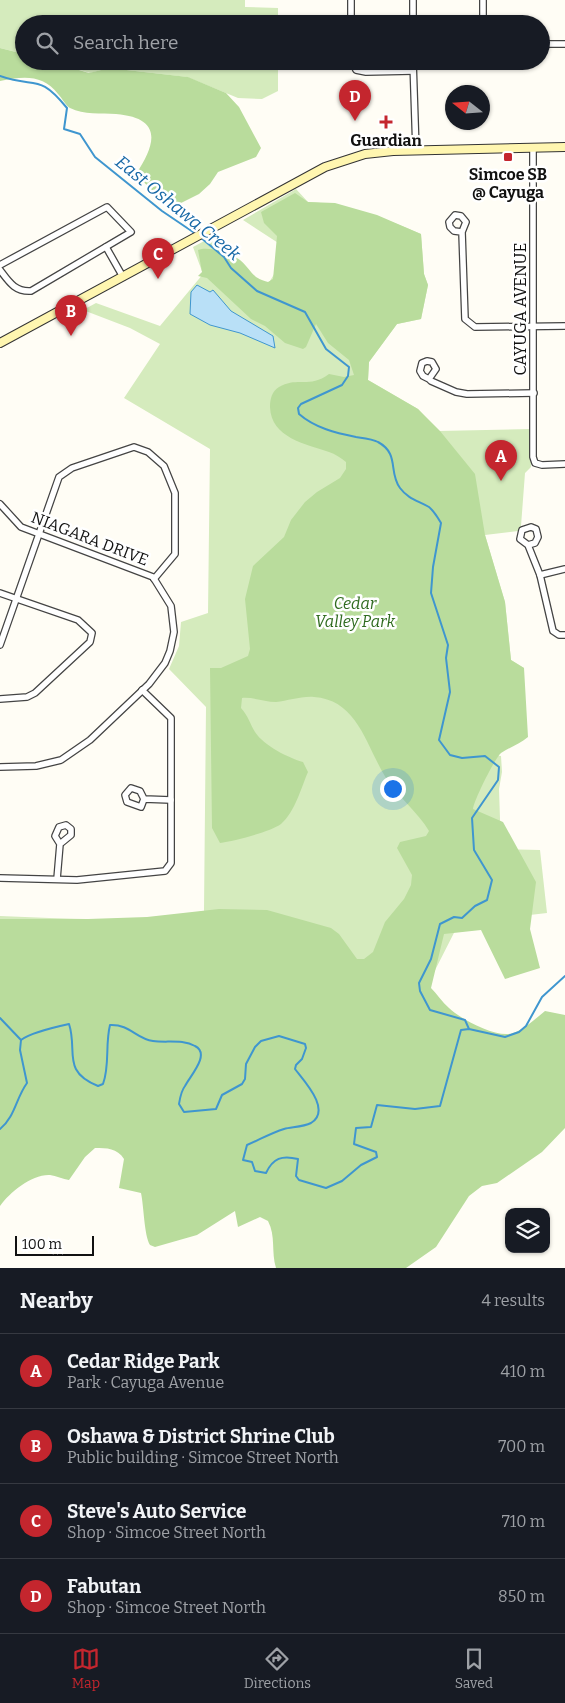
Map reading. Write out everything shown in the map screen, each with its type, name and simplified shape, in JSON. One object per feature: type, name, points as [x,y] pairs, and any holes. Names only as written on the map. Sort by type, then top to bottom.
[{"type":"main road","points":[[0,343],[325,167],[364,154],[565,147]]},
{"type":"street","points":[[351,0],[352,15]]},
{"type":"street","points":[[413,0],[413,15]]},
{"type":"street","points":[[483,0],[483,15]]},
{"type":"street","points":[[550,44],[565,44]]},
{"type":"street","points":[[356,70],[366,72],[413,71],[416,151]]},
{"type":"street","name":"CAYUGA AVENUE","points":[[533,148],[533,457],[535,463],[542,465],[565,464]]},
{"type":"street","points":[[0,265],[107,207],[130,232],[31,291],[22,292],[14,287],[0,270]]},
{"type":"street","points":[[462,232],[464,319],[468,324],[475,327],[565,326]]},
{"type":"street","points":[[106,247],[123,276]]},
{"type":"street","points":[[430,379],[434,383],[463,394],[534,394]]},
{"type":"street","points":[[0,645],[38,534],[62,474],[134,447],[148,452],[164,466],[175,493],[174,554],[154,579]]},
{"type":"street","name":"NIAGARA DRIVE","points":[[0,504],[20,527],[128,566],[154,579],[170,606],[174,623],[173,642],[164,665],[142,690],[90,740],[62,760],[36,766],[0,767]]},
{"type":"street","points":[[528,545],[540,576],[553,631],[559,636],[565,635]]},
{"type":"street","points":[[540,576],[565,569]]},
{"type":"street","points":[[0,593],[78,620],[92,633],[90,642],[35,693],[27,698],[0,699]]},
{"type":"street","points":[[0,878],[77,880],[165,871],[171,863],[172,718],[142,690]]},
{"type":"street","points":[[144,799],[171,800]]},
{"type":"street","points":[[57,879],[60,844]]},
{"type":"green space","points":[[0,0],[245,0],[245,7],[278,8],[278,15],[15,15],[15,52],[0,48]]},
{"type":"green space","points":[[0,48],[15,52],[15,70],[79,70],[89,73],[101,70],[127,70],[188,77],[226,93],[239,107],[261,148],[256,157],[218,172],[210,184],[199,194],[181,203],[167,206],[136,174],[148,153],[151,143],[151,134],[148,127],[142,121],[131,116],[87,113],[75,110],[67,106],[52,87],[32,78],[0,81]]},
{"type":"green space","points":[[80,70],[101,70],[90,73]]},
{"type":"green space","points":[[126,70],[278,70],[278,91],[262,99],[238,98],[187,77]]},
{"type":"green space","name":"Cedar Valley Park","points":[[296,189],[308,202],[352,209],[380,217],[421,234],[424,274],[428,285],[421,319],[397,324],[369,362],[368,380],[418,409],[438,431],[530,429],[531,467],[525,473],[521,526],[518,531],[485,535],[505,602],[511,660],[524,668],[468,752],[501,756],[502,772],[499,789],[501,849],[540,850],[547,913],[459,923],[427,986],[0,1111],[0,916],[128,919],[204,911],[206,707],[169,669],[179,646],[181,622],[208,613],[210,449],[124,398],[160,344],[130,328],[83,310],[96,303],[160,326],[203,274],[193,247],[210,238],[265,289],[289,250],[243,220]]},
{"type":"green space","name":"Cedar Valley Park","points":[[295,193],[308,202],[335,203],[377,215],[421,234],[424,274],[428,285],[421,319],[397,324],[369,362],[368,380],[418,409],[440,431],[475,474],[485,535],[505,602],[511,660],[524,668],[528,737],[498,756],[473,809],[503,822],[536,882],[530,929],[540,968],[505,979],[481,930],[444,934],[431,988],[446,1006],[454,1012],[479,1027],[498,1033],[513,1033],[530,1024],[545,1011],[565,1015],[565,1128],[542,1152],[497,1183],[482,1186],[469,1196],[436,1247],[406,1268],[276,1268],[272,1232],[268,1221],[260,1217],[238,1227],[235,1211],[197,1235],[155,1247],[150,1245],[148,1240],[141,1193],[119,1188],[124,1159],[115,1151],[108,1149],[95,1148],[85,1157],[69,1180],[50,1175],[36,1177],[15,1190],[0,1206],[0,919],[88,919],[147,917],[219,909],[267,910],[331,928],[339,934],[357,959],[364,959],[373,952],[385,922],[404,899],[411,885],[412,875],[397,848],[400,842],[426,836],[429,831],[386,778],[366,739],[351,716],[341,706],[329,700],[314,697],[276,702],[242,698],[241,708],[259,737],[277,751],[303,762],[308,772],[290,813],[276,827],[243,838],[220,843],[212,828],[210,668],[221,668],[248,656],[250,649],[245,599],[253,566],[284,537],[291,520],[305,502],[340,478],[346,469],[346,462],[336,455],[300,442],[283,433],[276,426],[272,418],[271,398],[279,387],[292,382],[315,381],[329,374],[344,377],[354,375],[349,360],[328,343],[316,324],[306,347],[303,349],[285,343],[265,326],[251,319],[207,278],[198,276],[202,272],[198,250],[214,250],[231,255],[240,260],[254,275],[268,282],[273,279],[277,236],[264,223],[261,212]]},
{"type":"water","points":[[197,285],[210,292],[213,290],[231,311],[273,336],[275,348],[240,333],[210,325],[190,314],[191,292]]},
{"type":"waterway","name":"East Oshawa Creek","points":[[0,76],[43,85],[67,108],[64,129],[80,134],[95,157],[162,211],[196,234]]},
{"type":"waterway","name":"East Oshawa Creek","points":[[200,237],[224,257],[231,268],[257,291],[305,312],[326,349],[349,367],[348,376],[342,385],[301,404],[298,408],[299,414],[312,423],[326,429],[373,440],[385,447],[389,452],[400,488],[410,497],[429,507],[441,523],[433,567],[431,593],[448,645],[446,658],[450,692],[439,740],[450,755],[462,758],[485,756],[499,767],[498,780],[472,818],[474,850],[492,880],[487,900],[475,906],[462,918],[454,917],[440,924],[431,959],[419,983],[420,991],[430,1010],[465,1020],[469,1029]]},
{"type":"waterway","points":[[21,1040],[37,1032],[69,1024],[75,1067],[86,1080],[98,1086],[103,1084],[105,1077],[110,1025],[117,1025],[128,1029],[147,1040],[180,1042],[195,1046],[201,1054],[198,1065],[181,1095],[179,1104],[184,1112],[216,1109],[222,1095],[242,1084],[245,1079],[246,1064],[255,1047],[261,1041],[279,1036],[305,1044],[306,1048],[302,1059],[295,1069],[310,1088],[318,1103],[319,1111],[317,1117],[311,1123],[284,1129],[247,1145],[243,1160],[252,1162],[255,1171],[266,1173],[272,1164],[279,1159],[287,1157],[298,1159],[296,1176],[299,1180],[326,1188],[342,1181],[361,1165],[377,1157],[376,1152],[354,1144],[356,1128],[371,1127],[377,1105],[415,1109],[440,1106],[461,1030],[469,1029],[505,1037],[519,1032],[526,1026],[542,997],[565,976]]},
{"type":"waterway","points":[[0,1018],[21,1040]]},
{"type":"waterway","points":[[0,1129],[9,1119],[27,1083],[20,1050],[21,1040]]},
{"type":"place","name":"Fabutan","points":[[355,121]]},
{"type":"place","name":"Guardian","points":[[386,122]]},
{"type":"place","name":"Simcoe SB @ Cayuga","points":[[508,157]]},
{"type":"place","name":"Steve's Auto Service","points":[[158,279]]},
{"type":"place","name":"Oshawa & District Shrine Club","points":[[71,336]]},
{"type":"place","name":"Cedar Ridge Park","points":[[501,481]]}]
